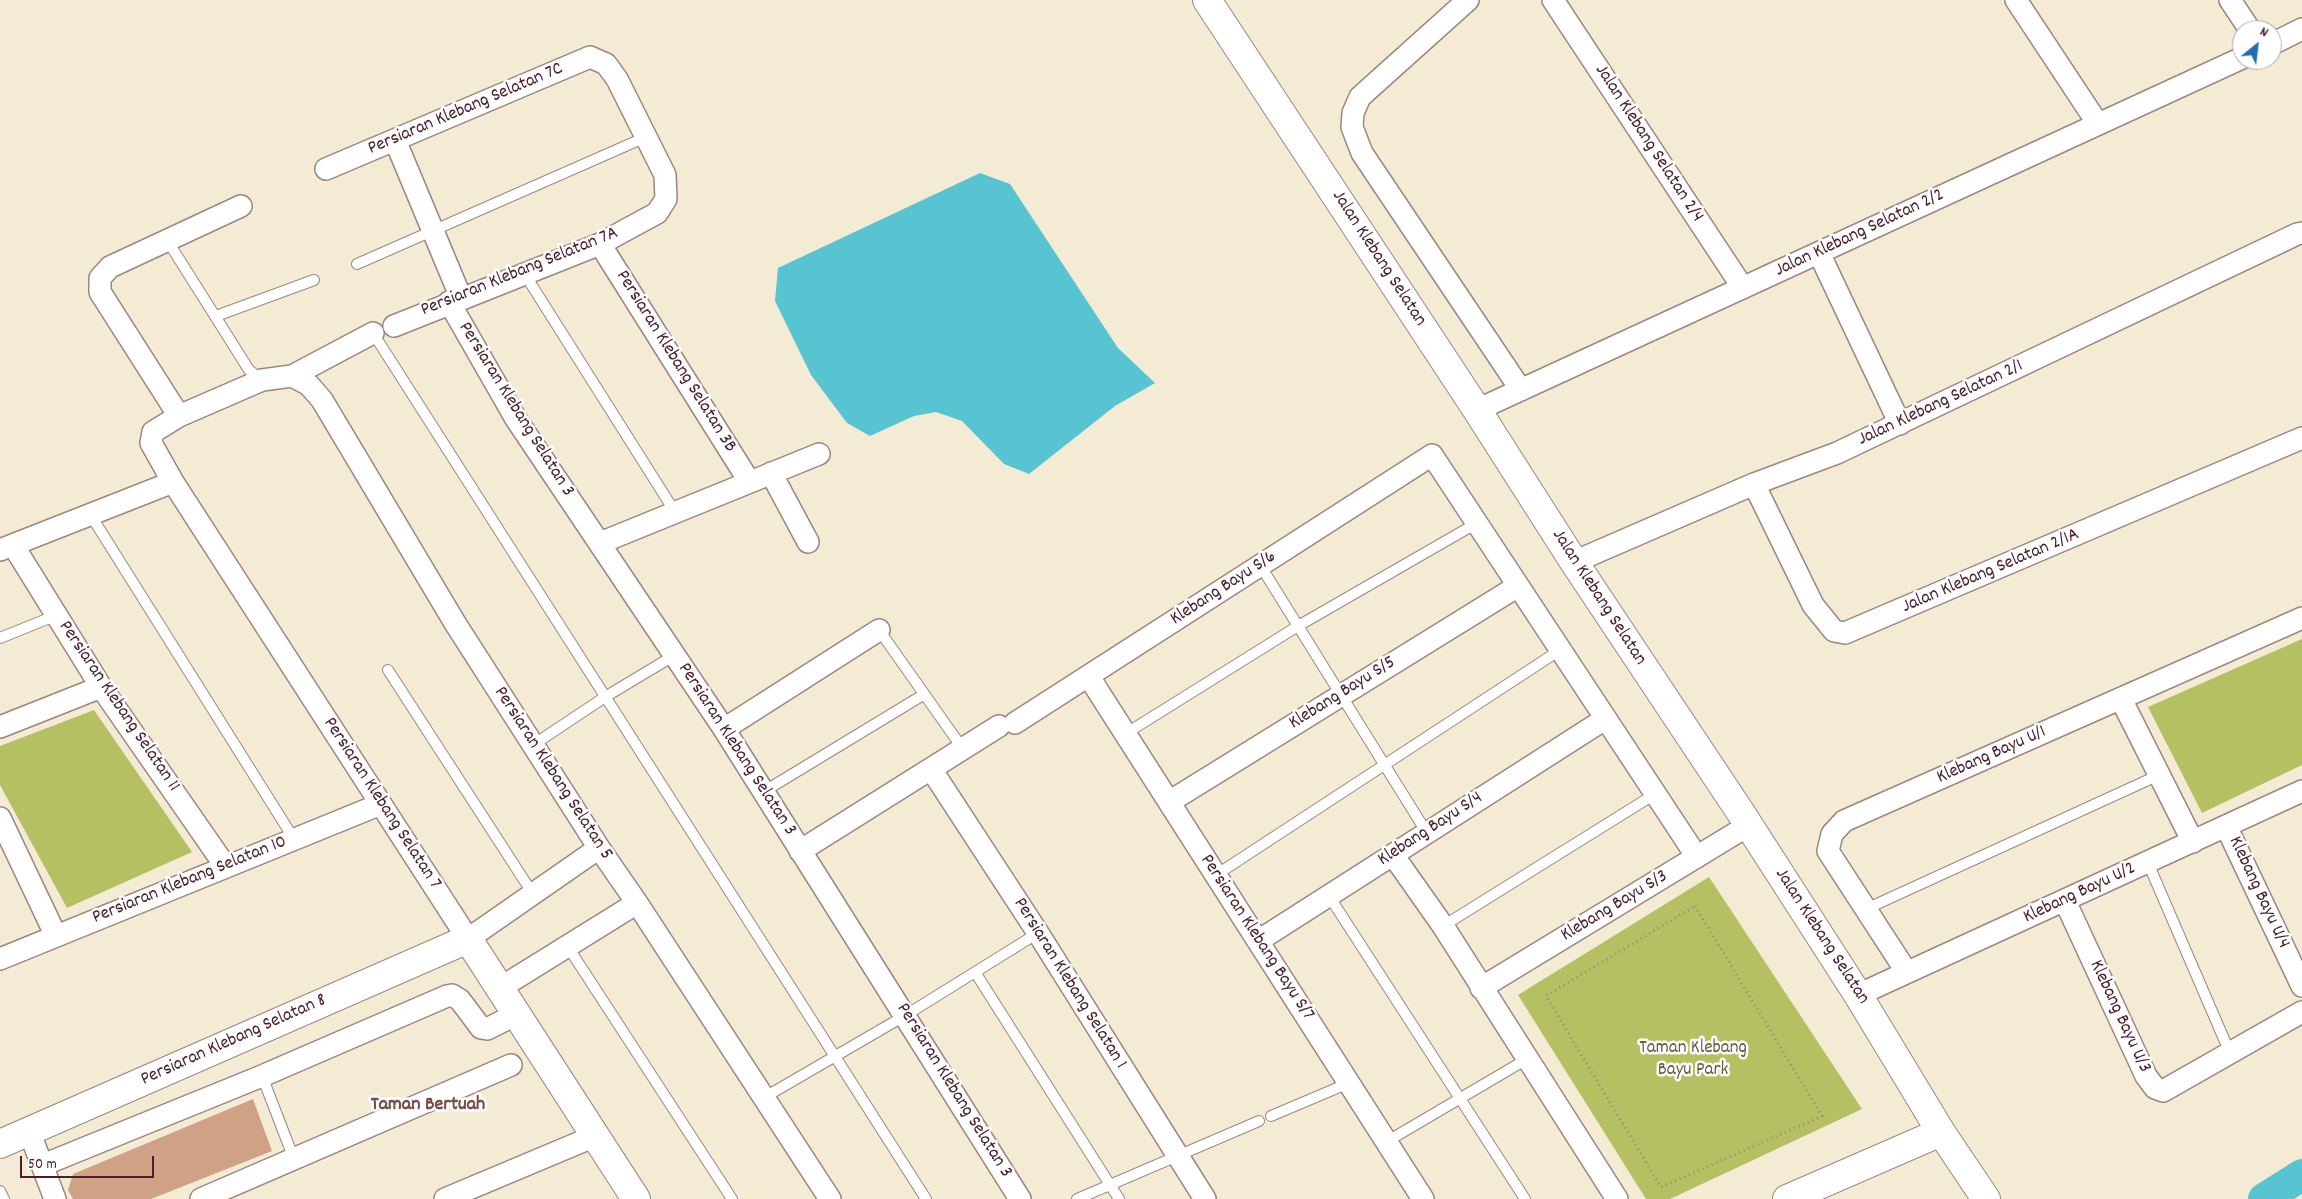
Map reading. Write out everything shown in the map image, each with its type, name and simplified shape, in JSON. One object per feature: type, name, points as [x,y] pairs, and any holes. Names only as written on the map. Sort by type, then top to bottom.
[{"type":"street","name":"Jalan Klebang Selatan","points":[[1207,0],[1477,410],[1574,562],[1749,825],[1858,995],[1941,1132],[1986,1199]]},
{"type":"street","points":[[1468,0],[1360,98],[1353,113],[1352,128],[1362,153],[1521,390]]},
{"type":"street","name":"Jalan Klebang Selatan 2/4","points":[[1553,0],[1743,288]]},
{"type":"street","points":[[2016,0],[2098,124]]},
{"type":"street","points":[[2230,0],[2243,20]]},
{"type":"street","points":[[2282,39],[2302,29]]},
{"type":"street","name":"Persiaran Klebang Selatan 7C","points":[[326,169],[590,57],[606,64]]},
{"type":"street","name":"Jalan Klebang Selatan 2/2","points":[[1477,410],[2232,63]]},
{"type":"street","name":"Persiaran Klebang Selatan 7A","points":[[394,326],[455,300],[600,244],[656,213],[666,199],[665,175],[616,79],[606,64]]},
{"type":"street","name":"Persiaran Klebang Selatan 3","points":[[395,140],[433,232],[455,300],[516,419],[724,729],[906,1015],[1020,1199]]},
{"type":"street","points":[[179,416],[100,292],[100,278],[110,267],[241,206]]},
{"type":"street","name":"Jalan Klebang Selatan 2/1","points":[[1574,562],[1754,484],[1837,453],[2289,238],[2302,234]]},
{"type":"street","name":"Persiaran Klebang Selatan 3B","points":[[600,244],[749,481]]},
{"type":"street","points":[[1819,253],[1900,424]]},
{"type":"street","points":[[262,380],[292,376],[373,333]]},
{"type":"street","name":"Persiaran Klebang Selatan 5","points":[[292,376],[309,385],[322,400],[455,623],[599,848],[637,903],[830,1199]]},
{"type":"street","name":"Persiaran Klebang Selatan 7","points":[[262,380],[179,416],[153,432],[151,443],[173,482],[636,1199]]},
{"type":"street","name":"Jalan Klebang Selatan 2/1A","points":[[1754,484],[1813,606],[1834,631],[1845,633],[2302,438]]},
{"type":"street","points":[[600,543],[749,481],[820,454]]},
{"type":"street","name":"Klebang Bayu S/6","points":[[800,851],[963,749],[1089,677],[1432,454],[1477,523]]},
{"type":"street","points":[[771,473],[808,542]]},
{"type":"street","points":[[6,548],[173,482]]},
{"type":"street","points":[[1477,523],[1697,857]]},
{"type":"street","name":"Persiaran Klebang Selatan 11","points":[[6,548],[57,616],[101,687],[226,867]]},
{"type":"street","name":"Klebang Bayu S/5","points":[[1169,802],[1518,586]]},
{"type":"street","name":"Klebang Bayu U/1","points":[[1906,971],[1828,850],[1832,834],[1844,821],[2302,618]]},
{"type":"street","points":[[724,729],[878,630]]},
{"type":"street","name":"Persiaran Klebang Bayu S/7","points":[[1089,677],[1423,1199]]},
{"type":"street","points":[[0,727],[101,687]]},
{"type":"street","points":[[2121,699],[2193,842]]},
{"type":"street","name":"Klebang Bayu S/4","points":[[1258,941],[1605,719]]},
{"type":"street","name":"Persiaran Klebang Selatan 1","points":[[931,769],[1038,933],[1205,1199]]},
{"type":"street","name":"Klebang Bayu U/2","points":[[1858,995],[1906,971],[2065,901],[2302,791]]},
{"type":"street","name":"Persiaran Klebang Selatan 10","points":[[0,959],[381,804]]},
{"type":"street","points":[[0,818],[56,936]]},
{"type":"street","name":"Klebang Bayu S/3","points":[[1481,988],[1749,825]]},
{"type":"street","name":"Klebang Bayu U/4","points":[[2226,826],[2302,986]]},
{"type":"street","points":[[468,939],[599,848]]},
{"type":"street","points":[[1393,854],[1443,926],[1617,1199]]},
{"type":"street","name":"Klebang Bayu U/3","points":[[2065,901],[2146,1076],[2155,1088],[2163,1091],[2302,1012]]},
{"type":"street","points":[[500,988],[637,903]]},
{"type":"street","name":"Persiaran Klebang Selatan 8","points":[[0,1144],[468,939]]},
{"type":"street","points":[[43,1165],[262,1076],[447,996],[452,995],[460,1000],[481,1028],[487,1029],[517,1014]]},
{"type":"street","points":[[200,1199],[511,1065]]},
{"type":"street","points":[[29,1131],[55,1199]]},
{"type":"street","points":[[1787,1199],[1941,1132]]},
{"type":"street","points":[[445,1199],[595,1136]]},
{"type":"lane","points":[[357,264],[646,137]]},
{"type":"lane","points":[[167,240],[249,370],[262,380]]},
{"type":"lane","points":[[524,273],[675,512]]},
{"type":"lane","points":[[216,316],[314,280]]},
{"type":"lane","points":[[373,333],[926,1199]]},
{"type":"lane","points":[[90,514],[294,839]]},
{"type":"lane","points":[[1126,734],[1298,626],[1477,523]]},
{"type":"lane","points":[[1260,565],[1427,833]]},
{"type":"lane","points":[[0,638],[57,616]]},
{"type":"lane","points":[[878,630],[963,749]]},
{"type":"lane","points":[[1216,875],[1560,650]]},
{"type":"lane","points":[[533,745],[605,697],[675,655]]},
{"type":"lane","points":[[388,670],[533,894]]},
{"type":"lane","points":[[763,792],[923,695]]},
{"type":"lane","points":[[1866,909],[2159,775]]},
{"type":"lane","points":[[1443,926],[1654,794]]},
{"type":"lane","points":[[2148,863],[2230,1052]]},
{"type":"lane","points":[[1329,896],[1525,1199]]},
{"type":"lane","points":[[764,1097],[906,1015],[1038,933]]},
{"type":"lane","points":[[568,947],[732,1199]]},
{"type":"lane","points":[[975,972],[1120,1199]]},
{"type":"lane","points":[[1386,1142],[1527,1059]]},
{"type":"lane","points":[[262,1076],[294,1159]]},
{"type":"lane","points":[[1271,1116],[1349,1083]]},
{"type":"lane","points":[[1077,1199],[1259,1121]]},
{"type":"lane","points":[[0,1191],[4,1199]]},
{"type":"path","points":[[1695,906],[1822,1116],[1661,1187],[1546,996],[1695,906]]},
{"type":"green space","points":[[2302,639],[2302,765],[2202,813],[2148,707]]},
{"type":"green space","points":[[94,710],[192,852],[67,908],[0,785],[0,746]]},
{"type":"green space","name":"Taman Klebang Bayu Park","points":[[1709,877],[1862,1109],[1670,1199],[1646,1199],[1518,995]]},
{"type":"water","points":[[980,173],[1010,184],[1118,348],[1155,383],[1115,406],[1029,474],[1004,464],[962,421],[936,412],[914,416],[870,436],[847,423],[811,375],[775,301],[778,268]]},
{"type":"building","points":[[253,1099],[272,1151],[151,1199],[73,1199],[68,1190],[73,1174]]},
{"type":"waterway","points":[[2264,1199],[2302,1175]]},
{"type":"district","name":"Taman Bertuah","points":[[428,1106]]}]
